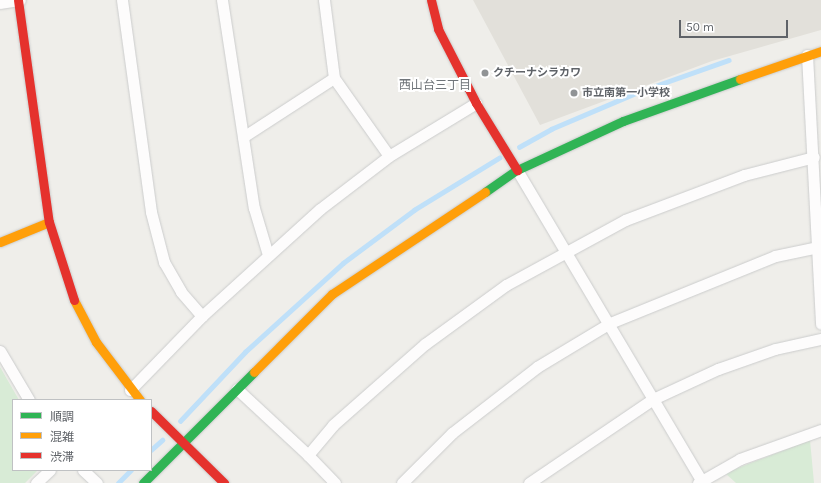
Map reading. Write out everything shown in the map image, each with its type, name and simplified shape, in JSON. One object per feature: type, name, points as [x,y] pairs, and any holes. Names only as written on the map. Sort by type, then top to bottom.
[{"type":"street","points":[[0,3],[19,0],[49,222],[68,289],[96,342],[130,390],[139,399]]},
{"type":"street","points":[[122,0],[151,212],[164,262],[181,292],[202,316]]},
{"type":"street","points":[[222,0],[254,208],[268,255]]},
{"type":"street","points":[[324,0],[334,78],[389,156]]},
{"type":"street","points":[[431,0],[438,29],[476,103],[610,323],[700,482],[740,459],[821,430]]},
{"type":"street","points":[[143,483],[332,294],[517,170],[623,121],[821,51]]},
{"type":"street","points":[[807,55],[814,157],[821,324]]},
{"type":"street","points":[[243,137],[334,78]]},
{"type":"street","points":[[130,390],[202,316],[320,209],[389,156],[476,103]]},
{"type":"street","points":[[308,455],[333,425],[425,344],[506,285],[566,250],[625,220],[744,176],[814,157]]},
{"type":"street","points":[[0,242],[49,222]]},
{"type":"street","points":[[402,483],[452,433],[537,367],[610,323],[775,256],[818,246]]},
{"type":"street","points":[[529,483],[653,399],[740,362],[776,349],[821,339]]},
{"type":"street","points":[[0,350],[28,399]]},
{"type":"street","points":[[237,389],[308,455],[335,483]]},
{"type":"street","points":[[152,411],[224,483]]},
{"type":"street","points":[[36,483],[49,471]]},
{"type":"street","points":[[84,471],[97,483]]},
{"type":"shaded area","name":"市立南第一小学校","points":[[473,0],[821,0],[821,30],[712,61],[540,125]]},
{"type":"green space","points":[[0,367],[18,399],[12,399],[12,471],[37,471],[25,483],[0,483]]},
{"type":"green space","points":[[810,440],[814,483],[736,483],[725,473]]},
{"type":"waterway","points":[[519,147],[551,129],[638,92],[729,60]]},
{"type":"waterway","points":[[180,421],[245,352],[343,263],[414,210],[499,158]]},
{"type":"waterway","points":[[152,449],[162,440]]},
{"type":"waterway","points":[[118,483],[130,471]]},
{"type":"traffic: fast","points":[[485,192],[517,170],[623,121],[740,79]]},
{"type":"traffic: fast","points":[[143,483],[254,372]]},
{"type":"traffic: slow","points":[[740,79],[821,51]]},
{"type":"traffic: slow","points":[[254,372],[332,294],[485,192]]},
{"type":"traffic: slow","points":[[0,242],[49,222]]},
{"type":"traffic: slow","points":[[74,300],[96,342],[139,399]]},
{"type":"traffic: jam","points":[[18,0],[49,222],[74,300]]},
{"type":"traffic: jam","points":[[431,0],[438,29],[476,103],[517,170]]},
{"type":"traffic: jam","points":[[152,412],[224,483]]},
{"type":"place","name":"クチーナシラカワ","points":[[485,73]]},
{"type":"place","name":"市立南第一小学校","points":[[574,93]]},
{"type":"district","name":"西山台三丁目","points":[[435,86]]}]
